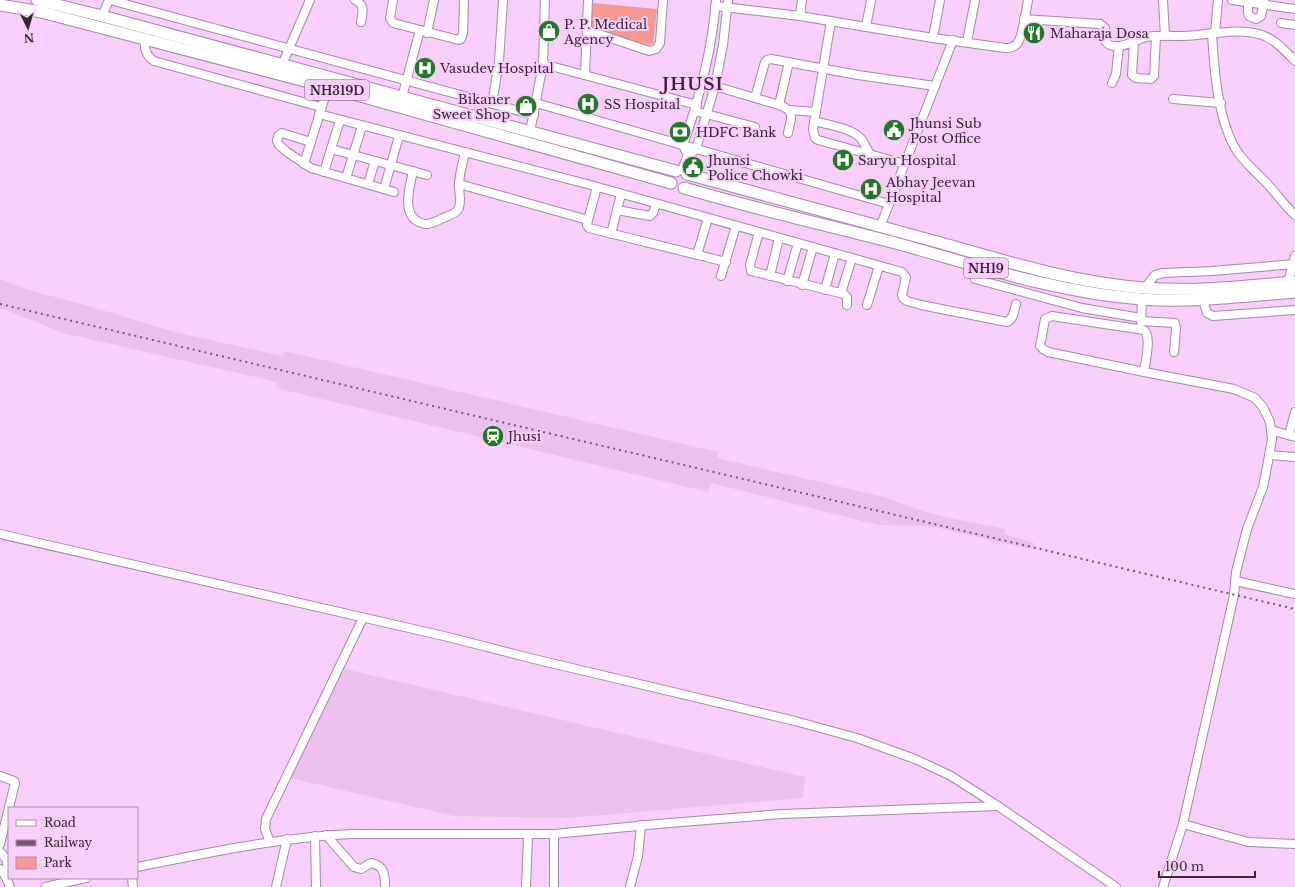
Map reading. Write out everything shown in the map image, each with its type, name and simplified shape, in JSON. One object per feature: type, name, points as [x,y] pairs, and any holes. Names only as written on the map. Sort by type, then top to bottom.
[{"type":"highway","name":"NH319D","points":[[37,0],[102,16],[682,172],[1047,273],[1145,288],[1205,290],[1291,282]]},
{"type":"highway","name":"NH319D","points":[[0,5],[41,12],[145,47],[327,91],[671,183]]},
{"type":"highway","points":[[671,183],[672,175],[682,172],[689,182],[684,188]]},
{"type":"highway","name":"NH19","points":[[671,183],[675,188],[684,188],[1039,282],[1142,302],[1178,301],[1205,307],[1295,292]]},
{"type":"street","points":[[102,16],[109,0],[534,115]]},
{"type":"street","points":[[282,65],[310,0]]},
{"type":"street","points":[[355,0],[362,4],[363,8],[361,22]]},
{"type":"street","points":[[392,0],[390,12],[391,21],[396,25],[455,40],[461,40],[463,34],[464,0]]},
{"type":"street","points":[[402,97],[406,80],[434,0]]},
{"type":"street","points":[[492,104],[499,61],[504,0]]},
{"type":"street","points":[[530,132],[543,64],[545,0]]},
{"type":"street","points":[[585,75],[588,0]]},
{"type":"street","points":[[587,30],[649,51],[656,50],[660,43],[663,0]]},
{"type":"street","points":[[800,16],[802,0]]},
{"type":"street","points":[[866,27],[872,0]]},
{"type":"street","points":[[933,38],[940,0]]},
{"type":"street","points":[[967,42],[975,0]]},
{"type":"street","points":[[687,157],[683,145],[703,84],[711,43],[716,3],[933,38],[1012,48],[1017,44],[1020,38],[1028,0]]},
{"type":"street","points":[[1163,0],[1165,36]]},
{"type":"street","points":[[1218,0],[1213,52],[1220,103],[1226,128],[1239,154],[1271,188],[1286,207],[1295,215]]},
{"type":"street","points":[[1232,0],[1284,4],[1295,9]]},
{"type":"street","points":[[1248,2],[1249,16],[1256,19],[1261,16],[1264,2]]},
{"type":"street","points":[[682,172],[687,157],[696,149],[715,86],[723,45],[728,4]]},
{"type":"street","points":[[1024,19],[1100,24],[1105,28],[1106,42],[1110,46],[1119,46],[1146,37],[1156,36],[1244,32],[1258,34],[1273,40],[1295,61]]},
{"type":"street","points":[[831,21],[813,134],[818,140],[905,164]]},
{"type":"street","points":[[1281,23],[1295,25]]},
{"type":"street","points":[[1134,42],[1132,76],[1136,78],[1150,79],[1154,76],[1156,36]]},
{"type":"street","points":[[880,227],[953,40]]},
{"type":"street","points":[[1112,83],[1116,74],[1119,46]]},
{"type":"street","points":[[145,47],[150,58],[154,60],[321,109],[340,120],[597,187],[905,274],[906,279],[902,295],[907,301],[1007,322],[1013,317],[1016,304]]},
{"type":"street","points":[[756,98],[764,65],[767,60],[771,59],[858,75],[935,86]]},
{"type":"street","points":[[779,105],[789,62]]},
{"type":"street","points":[[543,64],[585,75],[696,108],[707,114],[755,127]]},
{"type":"street","points":[[703,84],[756,98],[779,105],[789,110],[816,112]]},
{"type":"street","points":[[304,164],[327,91]]},
{"type":"street","points":[[1173,99],[1220,103]]},
{"type":"street","points":[[536,104],[889,204]]},
{"type":"street","points":[[788,133],[791,116],[789,110]]},
{"type":"street","points":[[324,172],[340,120]]},
{"type":"street","points":[[814,121],[855,134],[862,139],[870,154]]},
{"type":"street","points":[[346,178],[362,126]]},
{"type":"street","points":[[311,142],[282,133],[278,136],[277,141],[279,145],[304,164],[324,172],[394,192]]},
{"type":"street","points":[[384,189],[399,136]]},
{"type":"street","points":[[331,149],[427,175]]},
{"type":"street","points":[[413,171],[409,195],[409,210],[413,218],[418,222],[423,224],[434,223],[458,210],[460,200],[459,184],[465,152]]},
{"type":"street","points":[[368,184],[375,161]]},
{"type":"street","points":[[459,184],[588,220]]},
{"type":"street","points":[[597,187],[588,220],[589,228],[726,262]]},
{"type":"street","points":[[611,234],[622,194]]},
{"type":"street","points":[[618,210],[650,216],[653,213],[656,204]]},
{"type":"street","points":[[697,255],[708,218]]},
{"type":"street","points":[[722,276],[736,226]]},
{"type":"street","points":[[759,232],[750,269],[753,272],[841,294],[847,297],[847,305]]},
{"type":"street","points":[[770,276],[779,238]]},
{"type":"street","points":[[787,281],[798,243]]},
{"type":"street","points":[[802,284],[813,247]]},
{"type":"street","points":[[825,290],[835,253]]},
{"type":"street","points":[[841,294],[852,258]]},
{"type":"street","points":[[1145,288],[1156,275],[1164,273],[1219,270],[1294,261],[1291,282]]},
{"type":"street","points":[[867,305],[879,266]]},
{"type":"street","points":[[975,279],[1082,308],[1141,321]]},
{"type":"street","points":[[1142,302],[1141,321],[1148,335],[1144,372]]},
{"type":"street","points":[[1205,307],[1216,316],[1295,310]]},
{"type":"street","points":[[1163,887],[1183,824],[1248,525],[1266,478],[1272,439],[1270,422],[1263,407],[1255,398],[1234,389],[1048,352],[1040,346],[1040,342],[1044,319],[1049,316],[1175,323],[1176,329],[1174,352]]},
{"type":"street","points":[[1271,430],[1292,436],[1295,412]]},
{"type":"street","points":[[1269,455],[1295,457]]},
{"type":"street","points":[[0,534],[448,637],[844,734],[894,751],[934,767],[998,806],[1116,887]]},
{"type":"street","points":[[1235,581],[1295,594]]},
{"type":"street","points":[[270,842],[265,829],[266,819],[362,618]]},
{"type":"street","points":[[0,776],[12,779],[15,783],[9,807]]},
{"type":"street","points":[[138,868],[287,839],[326,835],[554,834],[641,825],[782,814],[998,806]]},
{"type":"street","points":[[0,844],[8,811]]},
{"type":"street","points":[[1183,824],[1248,842],[1295,844]]},
{"type":"street","points":[[630,887],[638,856],[641,825]]},
{"type":"street","points":[[554,834],[554,887]]},
{"type":"street","points":[[326,835],[354,867],[361,869],[371,864],[381,868],[385,873],[385,887]]},
{"type":"street","points":[[526,887],[528,835]]},
{"type":"street","points":[[315,836],[316,887]]},
{"type":"street","points":[[276,887],[287,839]]},
{"type":"street","points":[[0,852],[7,861],[6,877]]},
{"type":"street","points":[[0,869],[6,877],[10,887]]},
{"type":"street","points":[[45,887],[81,879]]},
{"type":"shaded area","points":[[0,279],[29,290],[175,332],[283,356],[284,351],[718,452],[717,458],[884,497],[922,511],[954,519],[1005,529],[1005,534],[1034,543],[1033,550],[930,526],[878,525],[711,483],[708,492],[276,388],[277,382],[63,333],[9,311],[0,309]]},
{"type":"shaded area","points":[[345,669],[805,777],[803,798],[568,818],[454,816],[290,778]]},
{"type":"green space","points":[[593,3],[657,9],[653,45],[622,42],[590,29]]},
{"type":"railway","points":[[0,304],[1295,609]]},
{"type":"place","name":"P. P. Medical Agency","points":[[549,31]]},
{"type":"place","name":"Maharaja Dosa","points":[[1034,33]]},
{"type":"place","name":"Vasudev Hospital","points":[[425,68]]},
{"type":"place","name":"SS Hospital","points":[[588,104]]},
{"type":"place","name":"Bikaner Sweet Shop","points":[[526,106]]},
{"type":"place","name":"Jhunsi Sub Post Office","points":[[894,130]]},
{"type":"place","name":"HDFC Bank","points":[[680,132]]},
{"type":"place","name":"Saryu Hospital","points":[[843,160]]},
{"type":"place","name":"Jhunsi Police Chowki","points":[[693,167]]},
{"type":"place","name":"Abhay Jeevan Hospital","points":[[871,189]]},
{"type":"place","name":"Jhusi","points":[[493,436]]},
{"type":"district","name":"JHUSI","points":[[693,84]]}]
